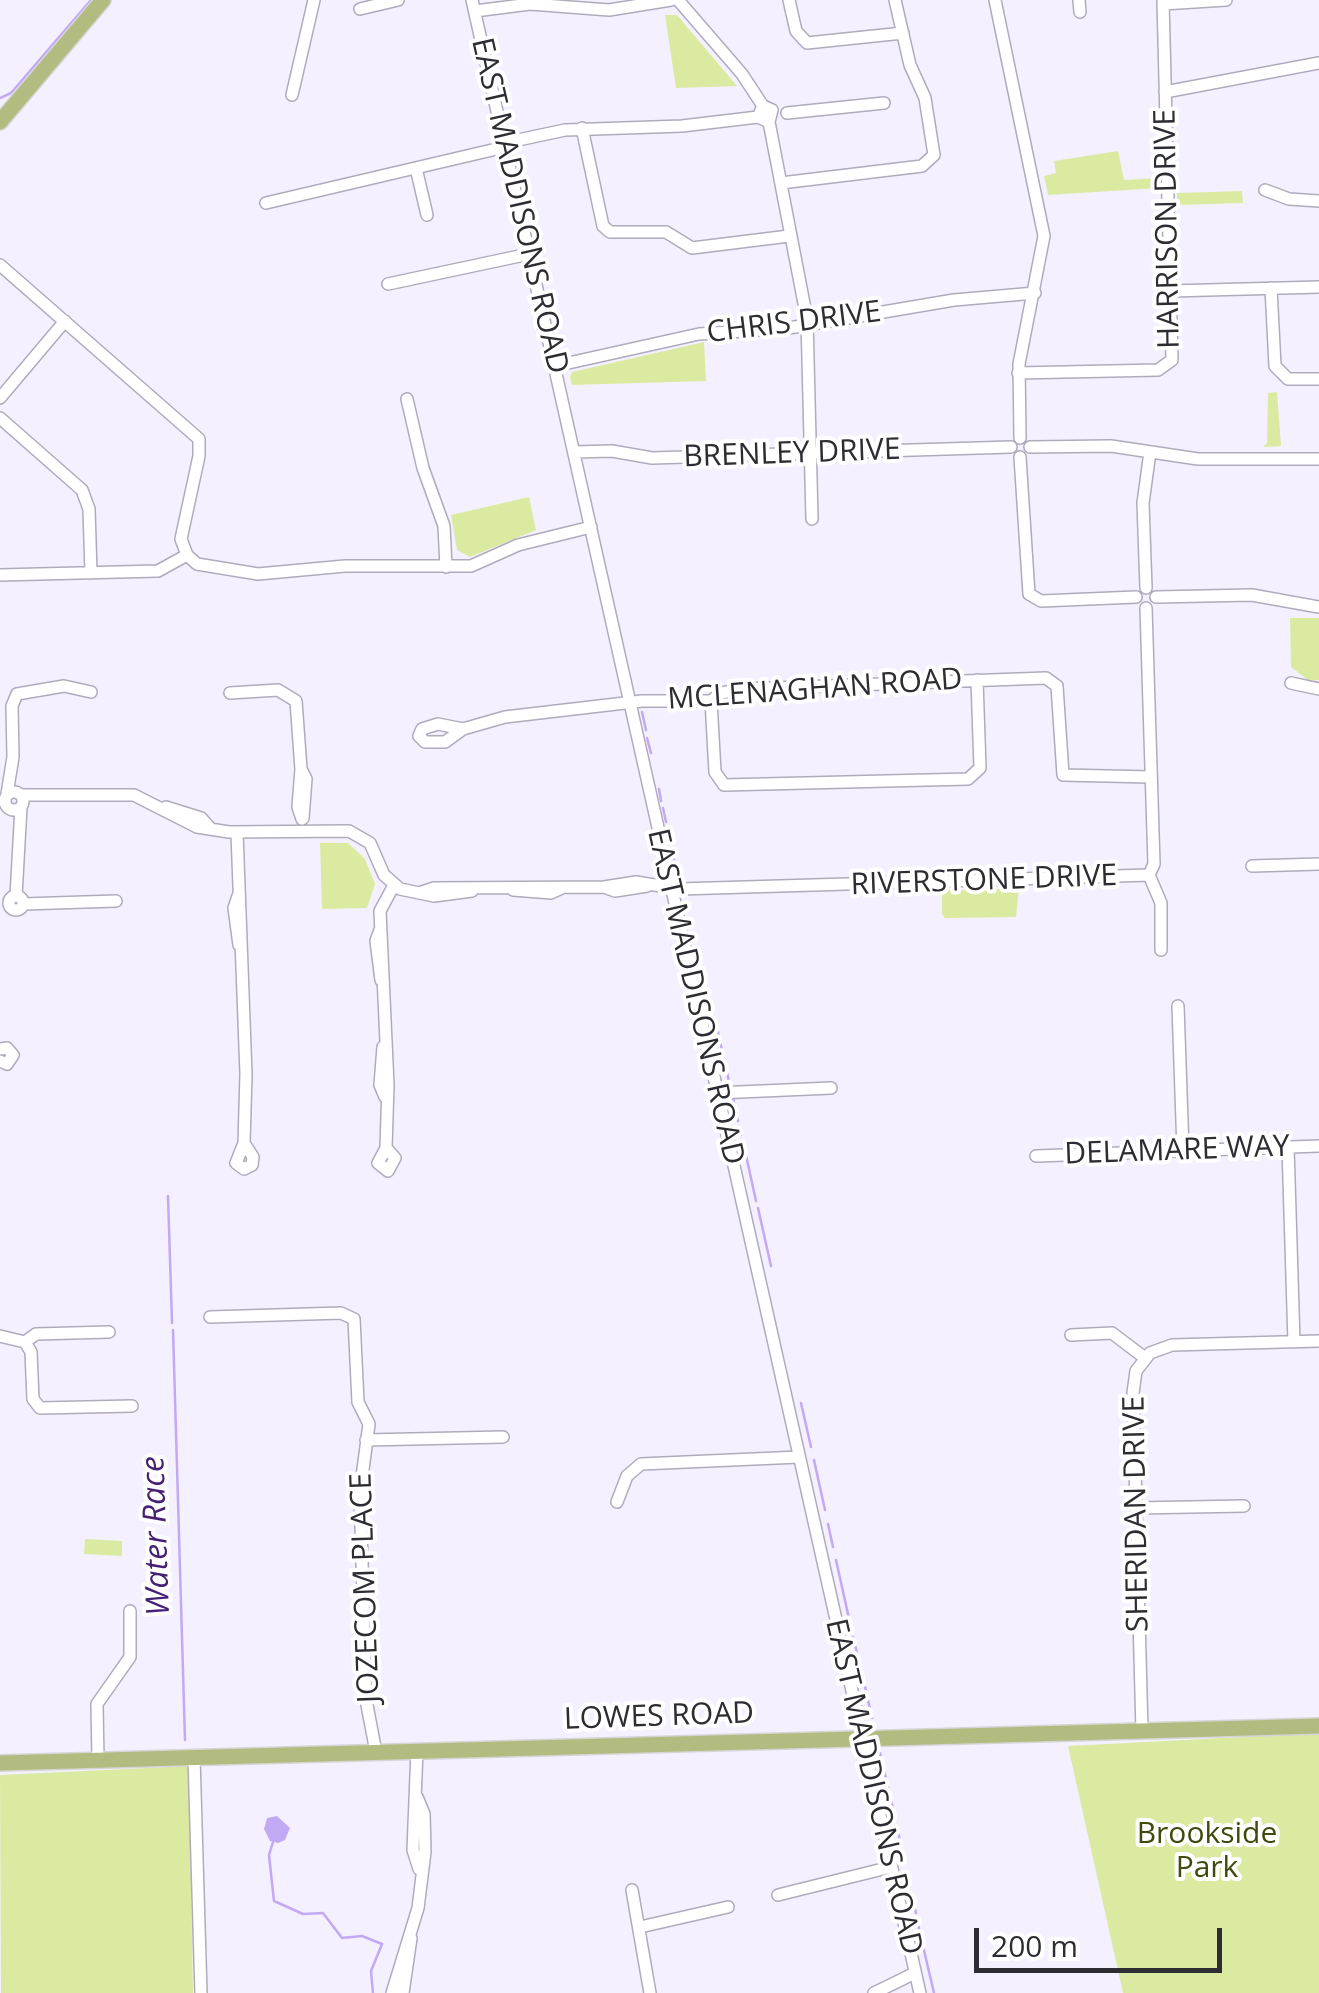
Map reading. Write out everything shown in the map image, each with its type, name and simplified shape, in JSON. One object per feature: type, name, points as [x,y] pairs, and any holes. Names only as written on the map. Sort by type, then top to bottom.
[{"type":"main road","points":[[0,122],[103,0]]},
{"type":"main road","name":"LOWES ROAD","points":[[0,1763],[1319,1726]]},
{"type":"street","points":[[292,95],[314,0]]},
{"type":"street","points":[[360,9],[398,0]]},
{"type":"street","points":[[474,6],[530,4],[608,10],[674,0],[742,74],[763,115],[781,184],[806,326],[812,519]]},
{"type":"street","points":[[789,0],[796,30],[807,43],[903,34]]},
{"type":"street","points":[[781,184],[928,164],[936,145],[896,0]]},
{"type":"street","points":[[995,0],[1044,247],[1018,373],[1029,594],[1041,600],[1146,594],[1252,595],[1319,607]]},
{"type":"street","points":[[1163,2],[1226,0]]},
{"type":"street","name":"HARRISON DRIVE","points":[[1018,373],[1163,368],[1172,356],[1163,2]]},
{"type":"street","name":"EAST MADDISONS ROAD","points":[[474,6],[920,1993]]},
{"type":"street","points":[[1165,92],[1319,63]]},
{"type":"street","points":[[787,112],[884,103]]},
{"type":"street","points":[[266,203],[582,128],[682,126],[763,115]]},
{"type":"street","points":[[582,128],[603,226],[610,232],[666,232],[692,248],[789,236]]},
{"type":"street","points":[[416,168],[427,215]]},
{"type":"street","points":[[1264,190],[1288,199],[1319,201]]},
{"type":"street","points":[[388,284],[530,254]]},
{"type":"street","points":[[0,265],[198,439],[199,456],[182,529],[187,555],[204,567],[258,574],[345,566],[477,565],[518,545],[591,527]]},
{"type":"street","points":[[1171,292],[1319,287]]},
{"type":"street","points":[[1271,288],[1274,366],[1288,379],[1319,379]]},
{"type":"street","name":"CHRIS DRIVE","points":[[554,366],[699,334],[806,326],[954,300],[1036,293]]},
{"type":"street","points":[[0,398],[65,321]]},
{"type":"street","points":[[407,399],[445,532],[446,567]]},
{"type":"street","points":[[0,418],[82,490],[89,509],[91,573]]},
{"type":"street","name":"BRENLEY DRIVE","points":[[574,452],[612,451],[652,458],[1100,445],[1198,459],[1319,459]]},
{"type":"street","points":[[1146,594],[1143,503],[1150,452]]},
{"type":"street","points":[[0,575],[158,572],[187,555]]},
{"type":"street","name":"RIVERSTONE DRIVE","points":[[394,885],[422,892],[460,887],[472,891],[514,890],[524,885],[562,888],[604,887],[614,883],[671,888],[1149,875],[1154,864],[1146,594]]},
{"type":"street","points":[[711,701],[715,772],[726,786],[966,780],[980,770],[977,680]]},
{"type":"street","name":"MCLENAGHAN ROAD","points":[[463,729],[509,716],[629,702],[711,701],[720,693],[744,689],[1054,680],[1060,769],[1066,777],[1152,777]]},
{"type":"street","points":[[1291,683],[1319,690]]},
{"type":"street","points":[[91,692],[64,686],[17,694],[12,706],[12,903],[116,901]]},
{"type":"street","points":[[230,693],[278,690],[294,698],[300,710],[298,807],[303,825]]},
{"type":"street","points":[[11,801],[126,794],[201,818],[210,828],[237,833],[303,825],[358,834],[372,846],[384,875],[394,885],[381,903],[380,930],[385,968],[380,1085],[385,1097],[386,1148]]},
{"type":"street","points":[[237,833],[238,896],[242,907],[242,1038],[246,1062],[244,1143]]},
{"type":"street","points":[[1252,866],[1319,864]]},
{"type":"street","points":[[1149,875],[1160,903],[1161,950]]},
{"type":"street","points":[[1178,1006],[1183,1150]]},
{"type":"street","points":[[0,1049],[10,1050],[13,1055],[10,1062],[0,1061]]},
{"type":"street","points":[[717,1093],[831,1088]]},
{"type":"street","name":"DELAMARE WAY","points":[[1036,1156],[1319,1146]]},
{"type":"street","points":[[1288,1148],[1294,1342]]},
{"type":"street","name":"JOZECOM PLACE","points":[[210,1317],[350,1316],[355,1322],[358,1402],[369,1424],[360,1492],[366,1688],[376,1752]]},
{"type":"street","points":[[25,1342],[36,1334],[109,1332]]},
{"type":"street","points":[[1071,1335],[1112,1333],[1145,1358]]},
{"type":"street","points":[[0,1336],[25,1342],[31,1352],[34,1402],[40,1408],[132,1406]]},
{"type":"street","name":"SHERIDAN DRIVE","points":[[1142,1731],[1133,1386],[1145,1358],[1172,1346],[1319,1341]]},
{"type":"street","points":[[366,1440],[502,1437]]},
{"type":"street","points":[[618,1502],[627,1476],[642,1464],[799,1458]]},
{"type":"street","points":[[1136,1508],[1244,1506]]},
{"type":"street","points":[[98,1760],[98,1704],[130,1658],[130,1610]]},
{"type":"street","points":[[403,1993],[420,1872],[413,1850],[417,1750]]},
{"type":"street","points":[[194,1758],[201,1993]]},
{"type":"street","points":[[778,1895],[891,1867]]},
{"type":"street","points":[[632,1890],[650,1993]]},
{"type":"street","points":[[640,1926],[728,1907]]},
{"type":"street","points":[[392,1993],[401,1953],[412,1934]]},
{"type":"street","points":[[874,1993],[915,1973]]},
{"type":"green space","points":[[665,15],[677,15],[737,86],[676,88]]},
{"type":"green space","points":[[1118,151],[1124,180],[1159,178],[1159,188],[1048,195],[1044,176],[1056,173],[1054,161]]},
{"type":"green space","points":[[1242,191],[1243,203],[1177,205],[1177,193]]},
{"type":"green space","points":[[704,342],[706,381],[572,385],[572,372]]},
{"type":"green space","points":[[1277,392],[1281,446],[1263,447],[1267,443],[1268,393]]},
{"type":"green space","points":[[529,497],[536,530],[470,557],[457,550],[451,515]]},
{"type":"green space","points":[[1290,618],[1319,618],[1319,680],[1309,681],[1291,667]]},
{"type":"green space","points":[[320,843],[348,843],[365,859],[375,884],[367,908],[322,909]]},
{"type":"green space","points":[[1019,888],[1016,917],[945,918],[942,914],[942,891]]},
{"type":"green space","points":[[85,1539],[122,1541],[122,1556],[84,1554]]},
{"type":"green space","name":"Brookside Park","points":[[1319,1733],[1319,1993],[1123,1993],[1068,1746]]},
{"type":"green space","points":[[189,1766],[193,1993],[1,1993],[0,1775]]},
{"type":"shaded area","points":[[277,1816],[290,1828],[285,1840],[278,1843],[270,1841],[264,1829],[267,1818]]},
{"type":"waterway","points":[[0,98],[11,93],[91,0]]},
{"type":"waterway","name":"Water Race","points":[[642,712],[646,730]]},
{"type":"waterway","name":"Water Race","points":[[647,738],[651,753]]},
{"type":"waterway","name":"Water Race","points":[[659,789],[661,801]]},
{"type":"waterway","name":"Water Race","points":[[663,808],[666,822]]},
{"type":"waterway","name":"Water Race","points":[[668,829],[671,842]]},
{"type":"waterway","name":"Water Race","points":[[673,855],[677,872]]},
{"type":"waterway","name":"Water Race","points":[[710,1009],[716,1026]]},
{"type":"waterway","name":"Water Race","points":[[718,1032],[730,1086]]},
{"type":"waterway","name":"Water Race","points":[[733,1098],[738,1121]]},
{"type":"waterway","name":"Water Race","points":[[739,1127],[741,1135]]},
{"type":"waterway","name":"Water Race","points":[[744,1146],[756,1201]]},
{"type":"waterway","name":"Water Race","points":[[168,1196],[172,1323]]},
{"type":"waterway","name":"Water Race","points":[[758,1208],[771,1266]]},
{"type":"waterway","name":"Water Race","points":[[173,1330],[185,1740]]},
{"type":"waterway","name":"Water Race","points":[[801,1403],[811,1447]]},
{"type":"waterway","name":"Water Race","points":[[814,1460],[825,1510]]},
{"type":"waterway","name":"Water Race","points":[[828,1524],[833,1547]]},
{"type":"waterway","name":"Water Race","points":[[836,1560],[850,1623]]},
{"type":"waterway","name":"Water Race","points":[[853,1637],[857,1653]]},
{"type":"waterway","name":"Water Race","points":[[859,1660],[872,1718]]},
{"type":"waterway","name":"Water Race","points":[[880,1753],[895,1817]]},
{"type":"waterway","name":"Water Race","points":[[897,1827],[904,1860]]},
{"type":"waterway","name":"Water Race","points":[[273,1842],[269,1855],[274,1901],[303,1914],[323,1913],[342,1938],[362,1936],[382,1944],[371,1971],[373,1993]]},
{"type":"waterway","name":"Water Race","points":[[907,1872],[910,1887]]},
{"type":"waterway","name":"Water Race","points":[[912,1897],[916,1913]]},
{"type":"waterway","name":"Water Race","points":[[917,1919],[921,1938]]},
{"type":"waterway","name":"Water Race","points":[[923,1946],[934,1993]]}]
